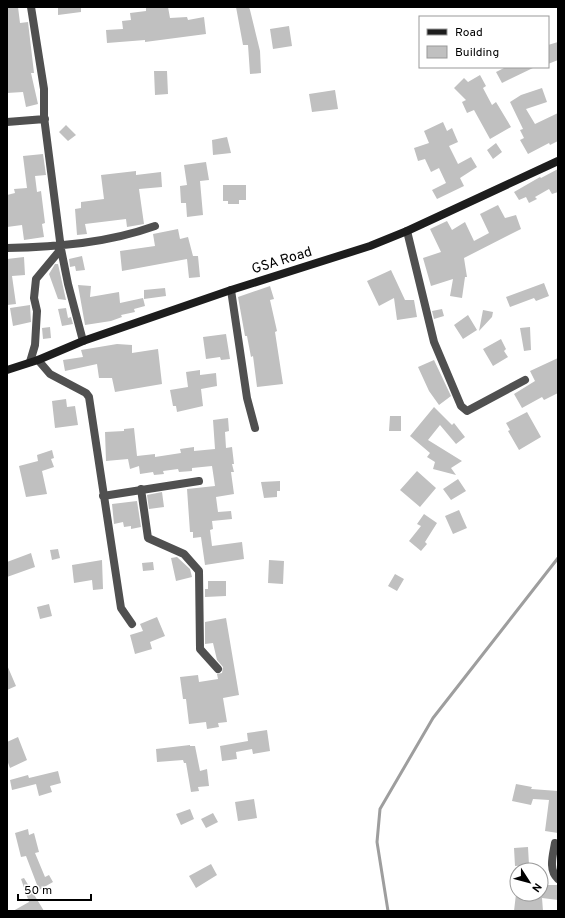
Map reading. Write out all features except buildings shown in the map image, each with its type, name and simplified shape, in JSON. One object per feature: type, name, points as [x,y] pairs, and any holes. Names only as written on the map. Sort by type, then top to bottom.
[{"type":"street","points":[[31,7],[44,89],[45,119],[61,247],[68,284],[83,341]]},
{"type":"street","points":[[7,122],[45,119]]},
{"type":"street","name":"GSA Road","points":[[7,370],[38,360],[83,341],[231,290],[344,255],[407,232],[558,161]]},
{"type":"street","points":[[7,248],[61,247],[119,237],[155,226]]},
{"type":"street","points":[[407,232],[434,342],[461,406],[467,411],[525,380]]},
{"type":"street","points":[[30,362],[35,345],[37,311],[34,298],[36,279],[61,247]]},
{"type":"street","points":[[231,290],[247,398],[255,428]]},
{"type":"street","points":[[38,360],[50,374],[86,392],[89,397],[121,608],[132,624]]},
{"type":"street","points":[[103,496],[199,481]]},
{"type":"street","points":[[141,489],[148,538],[184,554],[199,571],[200,649],[218,668]]},
{"type":"street","points":[[555,843],[552,864],[554,874],[558,879]]},
{"type":"waterway","points":[[388,911],[377,842],[380,809],[433,718],[558,558]]}]
